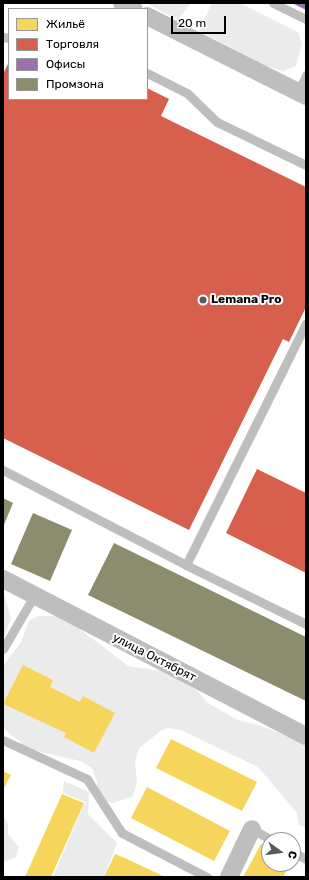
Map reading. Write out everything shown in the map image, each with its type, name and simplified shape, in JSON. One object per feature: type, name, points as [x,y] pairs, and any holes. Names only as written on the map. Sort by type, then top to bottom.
[{"type":"street","points":[[122,3],[132,8]]},
{"type":"street","points":[[148,17],[302,94]]},
{"type":"street","name":"улица Октябрят","points":[[3,579],[306,736]]},
{"type":"street","points":[[229,877],[252,829]]},
{"type":"lane","points":[[273,3],[306,19]]},
{"type":"lane","points":[[148,73],[188,93],[217,122],[306,165]]},
{"type":"lane","points":[[302,94],[306,75]]},
{"type":"lane","points":[[186,565],[306,323]]},
{"type":"lane","points":[[3,470],[186,565],[306,624]]},
{"type":"lane","points":[[3,649],[34,596]]},
{"type":"lane","points":[[3,740],[87,779],[122,833],[207,877]]},
{"type":"lane","points":[[252,829],[261,834]]},
{"type":"shaded area","points":[[146,3],[191,3],[178,20]]},
{"type":"shaded area","points":[[212,3],[240,3],[298,32],[302,44],[296,66],[283,71],[266,66],[199,31]]},
{"type":"shaded area","points":[[3,591],[11,618],[3,640]]},
{"type":"shaded area","points":[[38,616],[55,616],[76,626],[128,666],[162,671],[183,681],[199,692],[206,702],[238,720],[261,726],[306,743],[306,828],[299,825],[297,813],[258,767],[183,731],[169,728],[162,730],[139,748],[135,762],[137,783],[133,796],[113,803],[105,801],[97,786],[97,781],[92,768],[80,761],[28,749],[3,728],[3,666],[21,642],[29,621]]},
{"type":"shaded area","points":[[64,781],[89,792],[88,814],[117,843],[104,877],[53,877],[85,802],[63,793]]},
{"type":"shaded area","points":[[3,814],[8,824],[8,834],[19,847],[16,857],[3,862]]},
{"type":"building: Жильё","points":[[23,665],[53,680],[50,687],[80,702],[83,696],[115,713],[94,753],[64,737],[66,733],[3,704]]},
{"type":"building: Жильё","points":[[171,739],[257,782],[242,811],[156,768]]},
{"type":"building: Жильё","points":[[3,771],[11,775],[3,790]]},
{"type":"building: Жильё","points":[[147,787],[230,831],[214,861],[131,818]]},
{"type":"building: Жильё","points":[[62,794],[84,803],[51,877],[25,877]]},
{"type":"building: Жильё","points":[[261,844],[261,872],[286,872],[283,877],[243,877]]},
{"type":"building: Жильё","points":[[115,854],[125,858],[165,877],[104,877]]},
{"type":"building: Торговля","points":[[8,64],[8,100],[148,100],[148,88],[169,99],[161,116],[306,187],[306,307],[289,342],[283,339],[189,530],[3,438],[3,74]]},
{"type":"building: Торговля","points":[[257,469],[306,493],[306,573],[226,533]]},
{"type":"building: Офисы","points":[[292,3],[306,3],[306,10]]},
{"type":"building: Промзона","points":[[3,498],[13,503],[3,527]]},
{"type":"building: Промзона","points":[[33,513],[72,530],[50,581],[11,564]]},
{"type":"building: Промзона","points":[[114,543],[306,637],[306,701],[88,595]]},
{"type":"place","name":"Lemana Pro","points":[[203,300]]}]
